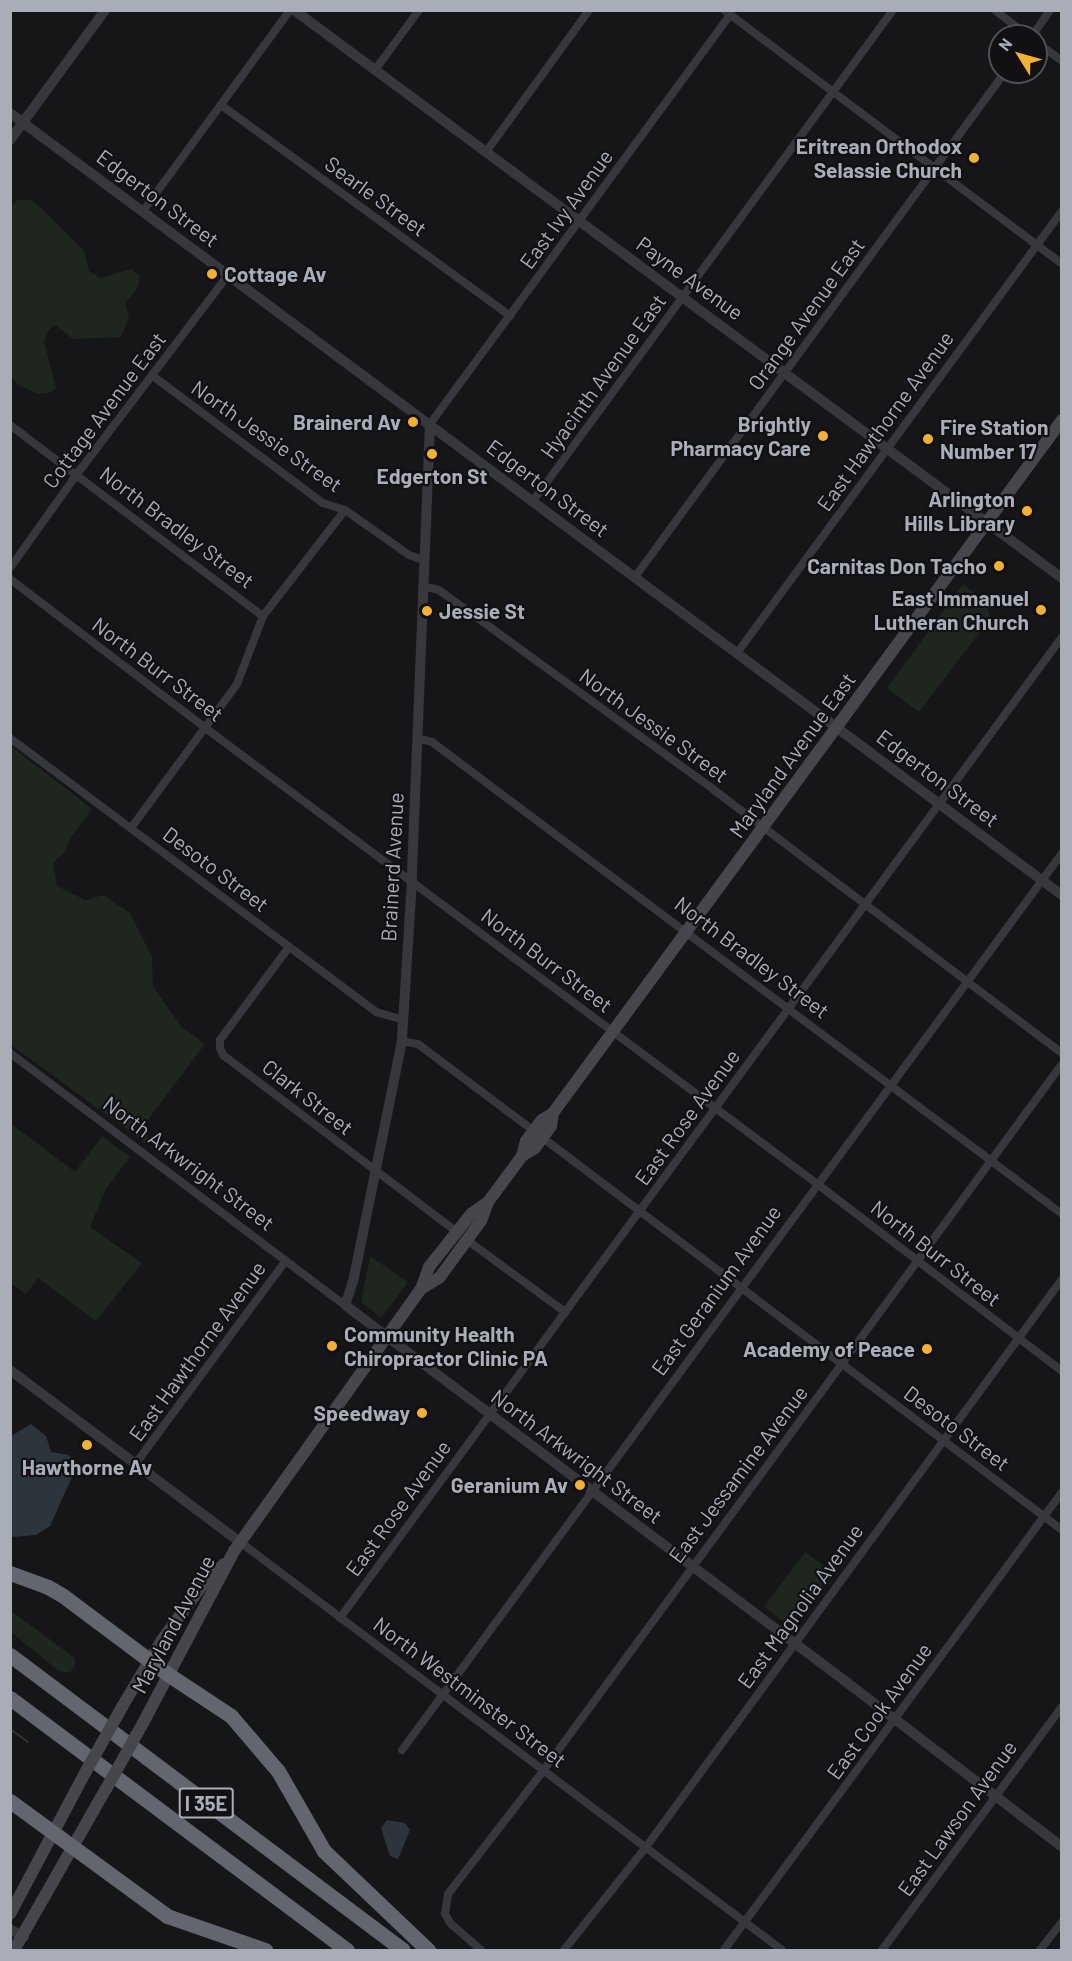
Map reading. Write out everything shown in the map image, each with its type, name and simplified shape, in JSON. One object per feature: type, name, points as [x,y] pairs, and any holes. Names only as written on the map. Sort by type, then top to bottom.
[{"type":"highway","points":[[10,1574],[30,1579],[62,1595],[169,1675],[231,1716],[247,1732],[278,1772],[324,1851],[428,1950]]},
{"type":"highway","name":"I 35E","points":[[10,1655],[403,1950]]},
{"type":"highway","name":"I 35E","points":[[10,1698],[347,1950]]},
{"type":"highway","points":[[10,1800],[167,1916],[265,1950]]},
{"type":"main road","name":"Maryland Avenue East","points":[[231,1556],[421,1289],[440,1277],[462,1236],[481,1221],[488,1202],[522,1156],[535,1148],[538,1134],[551,1126],[553,1113],[1062,420]]},
{"type":"main road","name":"Maryland Avenue","points":[[10,1914],[81,1780],[149,1660],[200,1588],[231,1556]]},
{"type":"main road","name":"Maryland Avenue","points":[[14,1950],[24,1937],[169,1675],[231,1556]]},
{"type":"street","points":[[10,140],[105,10]]},
{"type":"street","points":[[143,211],[292,10]]},
{"type":"street","name":"Payne Avenue","points":[[292,10],[1062,579]]},
{"type":"street","points":[[375,70],[419,10]]},
{"type":"street","points":[[486,152],[589,10]]},
{"type":"street","name":"Hyacinth Avenue East","points":[[533,501],[893,10]]},
{"type":"street","points":[[995,10],[1014,24]]},
{"type":"street","points":[[1039,24],[1050,10]]},
{"type":"street","points":[[727,13],[1062,264]]},
{"type":"street","name":"East Ivy Avenue","points":[[430,424],[579,221],[727,13]]},
{"type":"street","points":[[1048,51],[1062,61]]},
{"type":"street","name":"Orange Avenue East","points":[[635,577],[996,84]]},
{"type":"street","name":"Searle Street","points":[[221,105],[510,316]]},
{"type":"street","name":"Edgerton Street","points":[[10,112],[1062,895]]},
{"type":"street","name":"East Hawthorne Avenue","points":[[737,653],[1062,211]]},
{"type":"street","name":"Cottage Avenue East","points":[[10,568],[77,474],[228,275]]},
{"type":"street","name":"North Jessie Street","points":[[153,376],[323,503],[345,510],[409,555],[423,560]]},
{"type":"street","name":"Brainerd Avenue","points":[[345,1305],[353,1281],[402,1041],[412,880],[430,424]]},
{"type":"street","name":"North Bradley Street","points":[[10,425],[263,616]]},
{"type":"street","points":[[131,828],[237,684],[263,616],[345,510]]},
{"type":"street","name":"North Burr Street","points":[[10,579],[204,728],[412,880],[1062,1371]]},
{"type":"street","name":"North Jessie Street","points":[[422,586],[439,590],[764,827],[864,906],[1062,1053]]},
{"type":"street","name":"East Rose Avenue","points":[[340,1618],[1062,637]]},
{"type":"street","name":"Desoto Street","points":[[10,738],[376,1012],[404,1020]]},
{"type":"street","name":"North Bradley Street","points":[[417,738],[432,742],[790,1007],[1062,1214]]},
{"type":"street","name":"East Geranium Avenue","points":[[402,1750],[816,1183],[1062,853]]},
{"type":"street","name":"Clark Street","points":[[289,947],[220,1040],[223,1054],[376,1172],[565,1312]]},
{"type":"street","name":"Desoto Street","points":[[402,1041],[418,1044],[1062,1530]]},
{"type":"street","name":"North Arkwright Street","points":[[10,1053],[795,1643],[1062,1847]]},
{"type":"street","name":"East Jessamine Avenue","points":[[481,1950],[451,1924],[445,1914],[444,1905],[448,1894],[543,1772],[1062,1064]]},
{"type":"street","name":"East Hawthorne Avenue","points":[[136,1462],[286,1260]]},
{"type":"street","name":"East Magnolia Avenue","points":[[564,1950],[646,1847],[1062,1279]]},
{"type":"street","name":"North Westminster Street","points":[[10,1370],[136,1462],[543,1772],[782,1950]]},
{"type":"street","name":"East Cook Avenue","points":[[724,1950],[1062,1492]]},
{"type":"street","name":"East Lawson Avenue","points":[[882,1950],[1062,1707]]},
{"type":"street","points":[[1040,1950],[1062,1922]]},
{"type":"street","points":[[10,1929],[24,1937]]},
{"type":"shaded area","points":[[18,200],[30,200],[39,206],[84,251],[89,271],[100,278],[131,269],[140,276],[137,289],[125,303],[129,318],[121,337],[73,339],[55,325],[49,330],[44,341],[56,388],[49,393],[37,393],[18,385],[11,376],[10,207]]},
{"type":"shaded area","points":[[963,584],[987,603],[990,619],[919,712],[887,688]]},
{"type":"shaded area","points":[[11,746],[92,809],[71,837],[65,852],[53,863],[57,886],[85,900],[104,895],[130,913],[152,957],[153,987],[182,1027],[205,1044],[147,1121],[147,1144],[11,1045]]},
{"type":"shaded area","points":[[10,1123],[75,1172],[102,1136],[130,1157],[106,1189],[90,1227],[142,1263],[96,1321],[38,1278],[26,1294],[11,1283]]},
{"type":"shaded area","points":[[370,1256],[408,1282],[381,1318],[361,1302]]},
{"type":"shaded area","points":[[31,1424],[46,1436],[51,1452],[69,1455],[77,1466],[50,1526],[36,1535],[11,1537],[11,1436]]},
{"type":"shaded area","points":[[805,1552],[832,1572],[791,1627],[764,1607]]},
{"type":"shaded area","points":[[10,1610],[75,1658],[75,1667],[69,1673],[59,1671],[11,1632]]},
{"type":"shaded area","points":[[387,1820],[405,1823],[410,1830],[398,1859],[390,1856],[381,1828]]},
{"type":"waterway","points":[[10,1729],[28,1742]]},
{"type":"place","name":"Eritrean Orthodox Selassie Church","points":[[974,158]]},
{"type":"place","name":"Cottage Av","points":[[212,274]]},
{"type":"place","name":"Brainerd Av","points":[[413,422]]},
{"type":"place","name":"Brightly Pharmacy Care","points":[[823,436]]},
{"type":"place","name":"Fire Station Number 17","points":[[928,439]]},
{"type":"place","name":"Edgerton St","points":[[432,454]]},
{"type":"place","name":"Arlington Hills Library","points":[[1027,511]]},
{"type":"place","name":"Carnitas Don Tacho","points":[[999,566]]},
{"type":"place","name":"East Immanuel Lutheran Church","points":[[1041,610]]},
{"type":"place","name":"Jessie St","points":[[427,611]]},
{"type":"place","name":"Community Health Chiropractor Clinic PA","points":[[332,1346]]},
{"type":"place","name":"Academy of Peace","points":[[927,1349]]},
{"type":"place","name":"Speedway","points":[[422,1413]]},
{"type":"place","name":"Hawthorne Av","points":[[87,1445]]},
{"type":"place","name":"Geranium Av","points":[[580,1485]]}]
